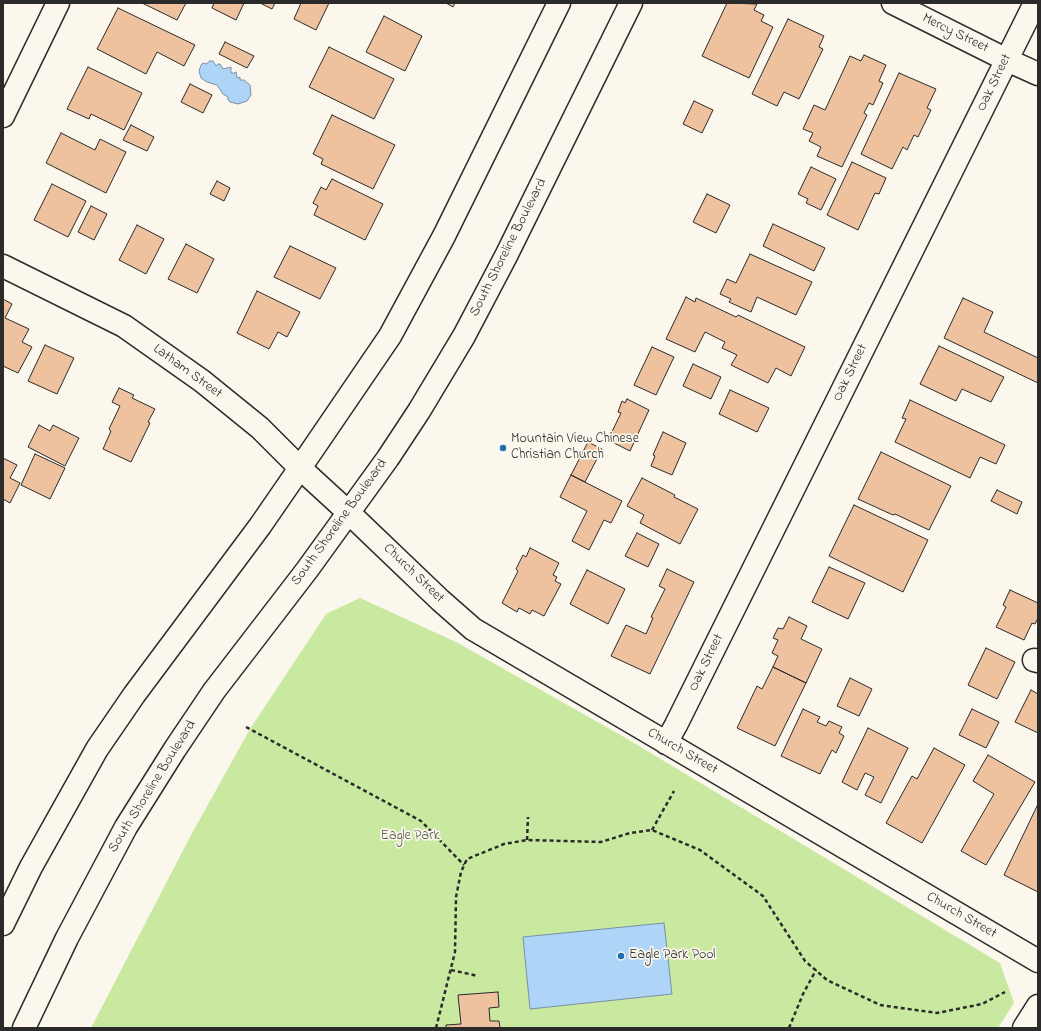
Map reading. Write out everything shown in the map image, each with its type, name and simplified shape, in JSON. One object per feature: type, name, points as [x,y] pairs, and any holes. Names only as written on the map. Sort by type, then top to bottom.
[{"type":"street","points":[[3,116],[58,3]]},
{"type":"street","points":[[5,918],[31,867],[97,750],[134,695],[255,532],[390,336],[444,236],[559,3]]},
{"type":"street","name":"South Shoreline Boulevard","points":[[24,1028],[67,938],[126,827],[175,749],[214,691],[307,570],[388,458],[416,417],[464,336],[506,256],[631,3]]},
{"type":"street","name":"Mercy Street","points":[[893,3],[1038,74]]},
{"type":"street","name":"Oak Street","points":[[666,743],[678,722],[1035,3]]},
{"type":"street","name":"Latham Street","points":[[3,266],[124,326],[202,381],[260,428],[300,468],[348,512]]},
{"type":"street","name":"Church Street","points":[[348,512],[440,600],[473,629],[1038,962]]},
{"type":"street","points":[[1024,1028],[1038,1006]]},
{"type":"path","points":[[246,727],[421,821],[464,865]]},
{"type":"path","points":[[652,830],[674,791]]},
{"type":"path","points":[[527,840],[528,817]]},
{"type":"path","points":[[436,1028],[455,952],[456,897],[461,872],[467,859],[504,844],[527,840],[601,842],[630,833],[652,830],[700,850],[764,896],[805,961],[827,980],[880,1004],[938,1013],[982,1004],[1005,992]]},
{"type":"path","points":[[451,970],[478,976]]},
{"type":"path","points":[[790,1028],[803,994],[816,970]]},
{"type":"green space","name":"Eagle Park","points":[[360,598],[456,642],[624,737],[1000,963],[1014,1003],[998,1028],[91,1028],[191,835],[250,729],[326,614]]},
{"type":"water","points":[[213,61],[216,66],[220,64],[223,69],[231,67],[231,73],[236,72],[237,78],[240,77],[240,80],[244,80],[250,85],[251,95],[247,101],[238,104],[230,102],[228,97],[223,94],[217,85],[207,82],[201,78],[199,71],[201,65]]},
{"type":"water","points":[[664,923],[672,994],[530,1009],[523,937]]},
{"type":"building","points":[[142,3],[186,3],[177,20]]},
{"type":"building","points":[[214,3],[244,3],[236,20],[212,8]]},
{"type":"building","points":[[260,3],[275,3],[272,9]]},
{"type":"building","points":[[301,3],[329,3],[316,30],[294,19]]},
{"type":"building","points":[[446,3],[455,3],[453,7]]},
{"type":"building","points":[[727,3],[757,4],[754,10],[764,15],[761,21],[773,27],[749,78],[702,56]]},
{"type":"building","points":[[118,8],[195,45],[184,66],[157,52],[146,74],[97,49]]},
{"type":"building","points":[[384,16],[422,36],[405,71],[366,52]]},
{"type":"building","points":[[788,19],[824,36],[819,47],[823,49],[799,99],[784,92],[777,106],[752,94]]},
{"type":"building","points":[[225,42],[254,56],[247,68],[219,54]]},
{"type":"building","points":[[329,47],[394,79],[374,119],[309,87]]},
{"type":"building","points":[[864,55],[886,65],[879,81],[883,83],[873,105],[869,103],[864,113],[867,115],[842,167],[817,156],[821,147],[809,141],[813,133],[803,129],[814,105],[825,110],[850,56],[861,61]]},
{"type":"building","points":[[88,67],[142,93],[124,130],[91,114],[89,119],[67,109]]},
{"type":"building","points":[[899,73],[936,89],[927,108],[931,110],[918,137],[914,135],[907,150],[903,147],[892,169],[861,154]]},
{"type":"building","points":[[190,84],[212,95],[203,113],[181,102]]},
{"type":"building","points":[[694,101],[713,110],[702,133],[683,124]]},
{"type":"building","points":[[332,115],[395,145],[373,189],[321,164],[323,159],[313,154]]},
{"type":"building","points":[[131,125],[154,137],[147,151],[123,140]]},
{"type":"building","points":[[61,133],[95,150],[100,139],[126,152],[106,193],[46,163]]},
{"type":"building","points":[[852,162],[886,178],[879,194],[875,193],[858,230],[827,215]]},
{"type":"building","points":[[811,167],[836,179],[821,210],[806,203],[808,199],[798,194]]},
{"type":"building","points":[[332,179],[383,204],[365,240],[314,215],[318,206],[313,203],[321,187],[326,190]]},
{"type":"building","points":[[217,181],[230,188],[224,201],[210,194]]},
{"type":"building","points":[[52,184],[86,201],[68,237],[34,220]]},
{"type":"building","points":[[707,194],[730,205],[716,233],[693,222]]},
{"type":"building","points":[[91,206],[107,214],[94,240],[78,232]]},
{"type":"building","points":[[773,224],[825,248],[814,271],[763,246]]},
{"type":"building","points":[[137,225],[164,239],[146,274],[119,260]]},
{"type":"building","points":[[186,244],[214,259],[197,293],[168,279]]},
{"type":"building","points":[[290,246],[336,268],[320,299],[274,277]]},
{"type":"building","points":[[750,254],[812,282],[796,315],[757,297],[751,312],[729,302],[731,299],[720,294],[727,279],[736,283]]},
{"type":"building","points":[[257,291],[300,312],[287,337],[278,332],[269,349],[237,333]]},
{"type":"building","points":[[686,297],[695,302],[696,298],[736,317],[738,315],[805,347],[791,376],[776,368],[768,383],[731,365],[737,355],[722,348],[725,342],[705,332],[695,352],[666,339]]},
{"type":"building","points":[[963,298],[993,312],[984,332],[1038,358],[1038,383],[944,338]]},
{"type":"building","points":[[3,299],[12,304],[5,318],[29,329],[22,342],[32,347],[18,373],[3,366]]},
{"type":"building","points":[[45,345],[74,358],[57,394],[28,381]]},
{"type":"building","points":[[939,346],[1004,377],[991,402],[962,389],[956,401],[920,384]]},
{"type":"building","points":[[652,347],[674,357],[656,395],[634,385]]},
{"type":"building","points":[[693,364],[721,377],[711,399],[683,386]]},
{"type":"building","points":[[119,388],[134,395],[132,398],[155,409],[148,422],[150,423],[131,462],[103,449],[111,431],[109,429],[120,406],[112,402]]},
{"type":"building","points":[[730,390],[769,408],[757,432],[719,414]]},
{"type":"building","points":[[627,399],[649,410],[630,451],[608,440],[621,413],[618,412],[622,401],[625,403]]},
{"type":"building","points":[[910,400],[1005,445],[996,464],[980,457],[970,478],[895,442],[906,419],[902,418]]},
{"type":"building","points":[[39,425],[50,431],[53,425],[79,438],[65,466],[28,447]]},
{"type":"building","points":[[663,432],[686,443],[672,475],[651,466],[655,456],[653,455]]},
{"type":"building","points":[[588,442],[602,449],[585,482],[571,475]]},
{"type":"building","points":[[881,452],[951,486],[929,530],[858,499]]},
{"type":"building","points":[[35,454],[65,468],[50,499],[21,485]]},
{"type":"building","points":[[3,458],[17,465],[10,478],[20,483],[10,503],[3,499]]},
{"type":"building","points":[[571,475],[622,501],[611,523],[604,520],[589,550],[572,541],[587,511],[560,497]]},
{"type":"building","points":[[642,478],[698,509],[680,544],[640,523],[644,515],[627,506]]},
{"type":"building","points":[[997,490],[1022,502],[1017,514],[991,501]]},
{"type":"building","points":[[854,505],[928,540],[903,592],[829,556]]},
{"type":"building","points":[[637,533],[659,544],[648,567],[625,556]]},
{"type":"building","points":[[530,548],[559,563],[553,575],[557,577],[555,581],[561,584],[544,616],[532,610],[530,614],[519,608],[517,612],[502,603],[518,571],[516,569],[523,555],[526,557]]},
{"type":"building","points":[[829,567],[865,583],[848,619],[812,602]]},
{"type":"building","points":[[667,569],[694,582],[650,674],[611,656],[626,625],[646,634],[653,618],[651,617],[665,589],[659,586]]},
{"type":"building","points":[[587,570],[625,589],[608,624],[570,604]]},
{"type":"building","points":[[1010,590],[1038,603],[1038,618],[1035,624],[1032,623],[1024,640],[996,627],[1006,607],[1003,605]]},
{"type":"building","points":[[789,617],[807,626],[801,639],[822,649],[806,683],[773,667],[778,656],[772,653],[778,640],[773,638],[778,628],[783,629]]},
{"type":"building","points":[[986,648],[1015,662],[997,699],[968,685]]},
{"type":"building","points":[[773,667],[806,683],[775,746],[737,728],[757,686],[762,689]]},
{"type":"building","points":[[850,678],[872,689],[859,716],[837,706]]},
{"type":"building","points":[[1031,690],[1038,694],[1038,733],[1015,722]]},
{"type":"building","points":[[803,709],[820,717],[817,722],[826,726],[829,721],[842,727],[839,733],[844,736],[836,753],[832,750],[820,774],[781,756]]},
{"type":"building","points":[[972,709],[999,722],[986,748],[959,735]]},
{"type":"building","points":[[868,728],[908,748],[881,803],[865,795],[874,777],[865,773],[857,790],[842,782]]},
{"type":"building","points":[[934,748],[965,765],[922,843],[886,823],[912,776],[917,779]]},
{"type":"building","points":[[988,755],[1035,782],[986,865],[961,851],[994,794],[973,781]]},
{"type":"building","points":[[1038,804],[1038,892],[1004,875]]},
{"type":"building","points":[[498,992],[499,1007],[489,1008],[490,1021],[499,1021],[500,1028],[446,1028],[446,1025],[461,1024],[458,995]]},
{"type":"place","name":"Mountain View Chinese Christian Church","points":[[503,448]]},
{"type":"place","name":"Eagle Park Pool","points":[[621,956]]}]
